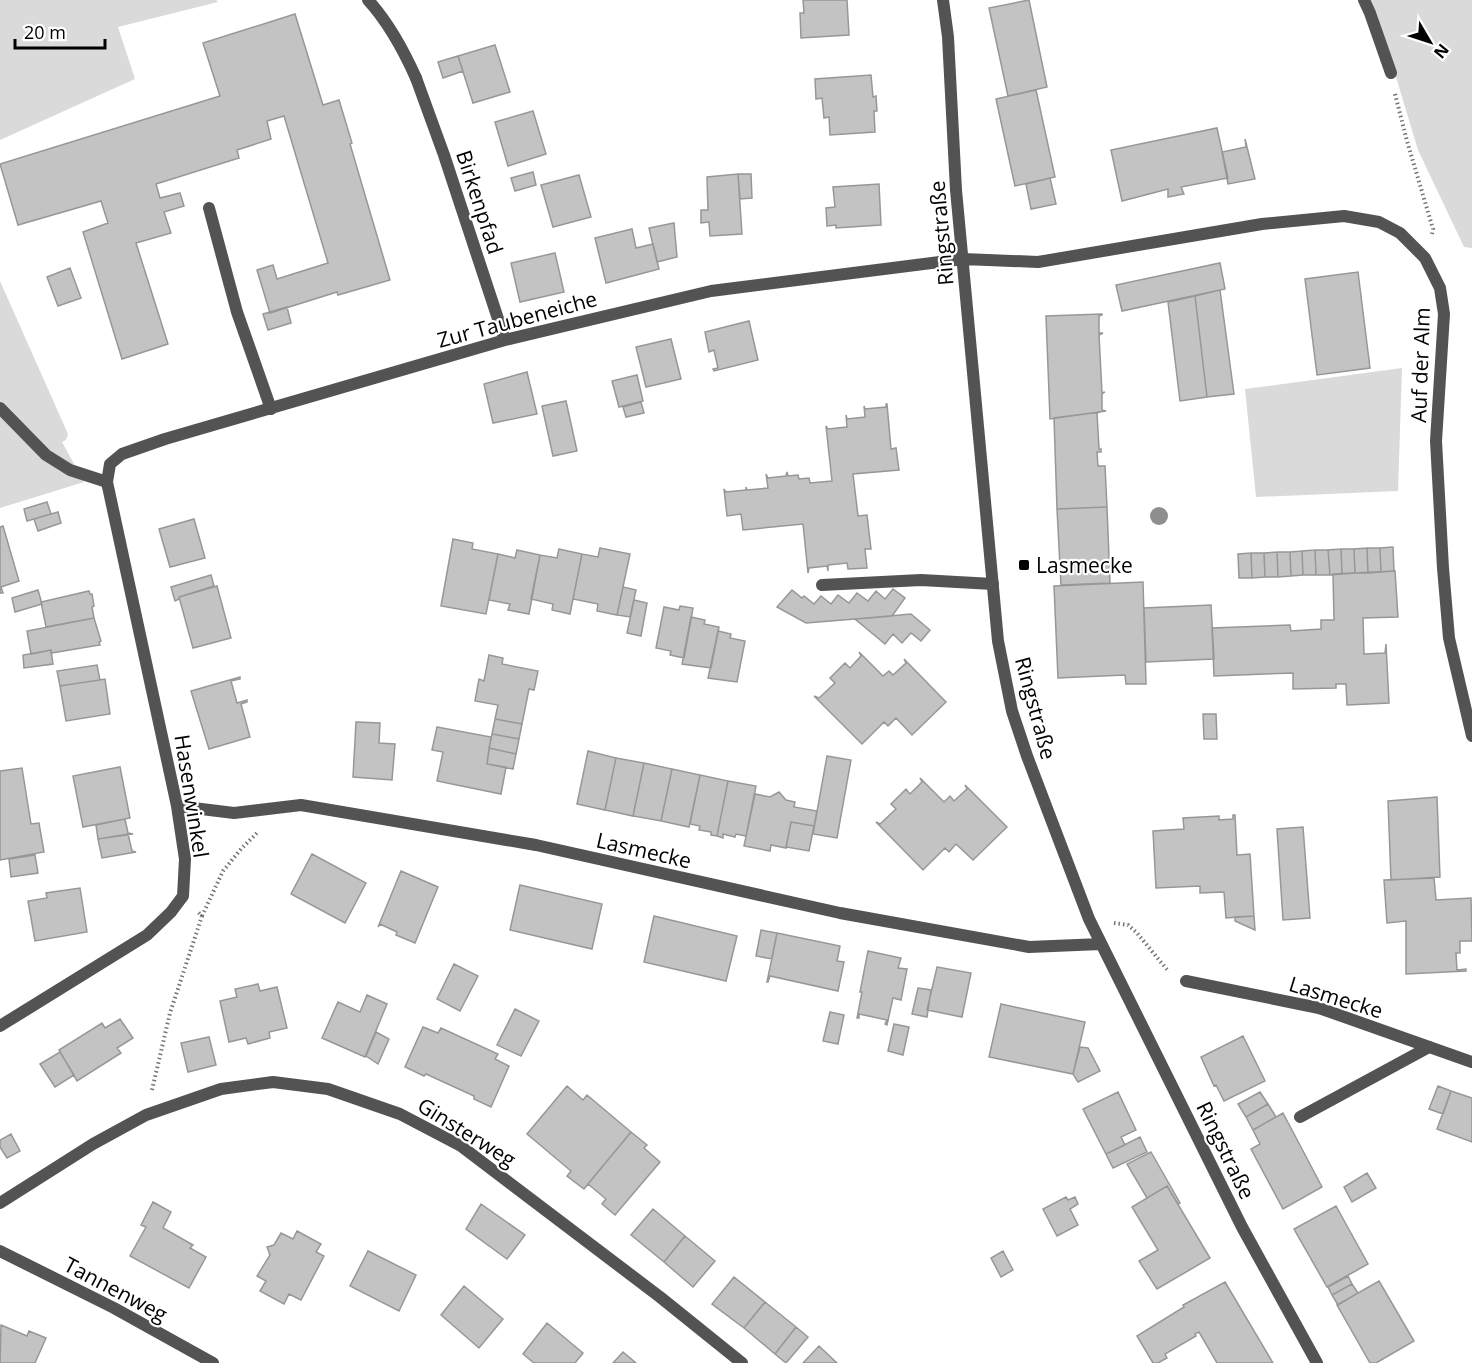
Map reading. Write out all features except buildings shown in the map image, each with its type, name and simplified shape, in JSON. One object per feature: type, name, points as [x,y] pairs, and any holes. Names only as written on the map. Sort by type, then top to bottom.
[{"type":"street","name":"Birkenpfad","points":[[368,0],[381,14],[394,34],[416,78],[444,154],[505,340]]},
{"type":"street","name":"Ringstraße","points":[[943,0],[948,37],[956,190],[998,641],[1012,711],[1089,919],[1242,1227],[1317,1363]]},
{"type":"street","points":[[1364,0],[1391,73]]},
{"type":"street","points":[[209,208],[237,312],[271,409]]},
{"type":"street","name":"Auf der Alm","points":[[963,259],[1038,262],[1262,224],[1344,216],[1379,222],[1400,233],[1425,258],[1440,288],[1444,314],[1436,441],[1443,568],[1449,638],[1472,736]]},
{"type":"street","name":"Zur Taubeneiche","points":[[107,482],[110,464],[122,454],[505,340],[711,291],[963,259]]},
{"type":"street","points":[[0,408],[46,455],[70,470],[107,482]]},
{"type":"street","name":"Hasenwinkel","points":[[107,482],[177,806],[185,859],[183,896]]},
{"type":"street","points":[[822,585],[921,580],[993,584]]},
{"type":"street","name":"Lasmecke","points":[[177,806],[234,813],[301,805],[536,845],[829,911],[1029,947],[1101,944]]},
{"type":"street","points":[[0,1026],[147,935],[171,912],[183,896]]},
{"type":"street","name":"Lasmecke","points":[[1186,981],[1319,1008],[1472,1062]]},
{"type":"street","points":[[1300,1117],[1429,1047]]},
{"type":"street","name":"Ginsterweg","points":[[0,1203],[93,1144],[146,1115],[220,1089],[273,1082],[328,1089],[400,1114],[461,1146],[632,1275],[742,1363]]},
{"type":"street","name":"Tannenweg","points":[[0,1251],[114,1308],[213,1363]]},
{"type":"path","points":[[1391,73],[1407,141],[1433,229],[1425,258]]},
{"type":"path","points":[[152,1088],[170,1013],[202,916],[223,871],[241,849],[266,827]]},
{"type":"path","points":[[183,896],[202,916]]},
{"type":"path","points":[[1089,919],[1128,925],[1162,961],[1171,974],[1186,981]]},
{"type":"shaded area","points":[[0,0],[216,0],[218,2],[118,27],[135,79],[0,140]]},
{"type":"shaded area","points":[[1370,0],[1472,0],[1472,248],[1464,247],[1418,150],[1377,14]]},
{"type":"shaded area","points":[[0,281],[68,434],[66,440],[62,442],[84,482],[0,508]]},
{"type":"shaded area","points":[[1402,368],[1398,491],[1256,497],[1245,389]]},
{"type":"place","name":"Lasmecke","points":[[1024,565]]}]
